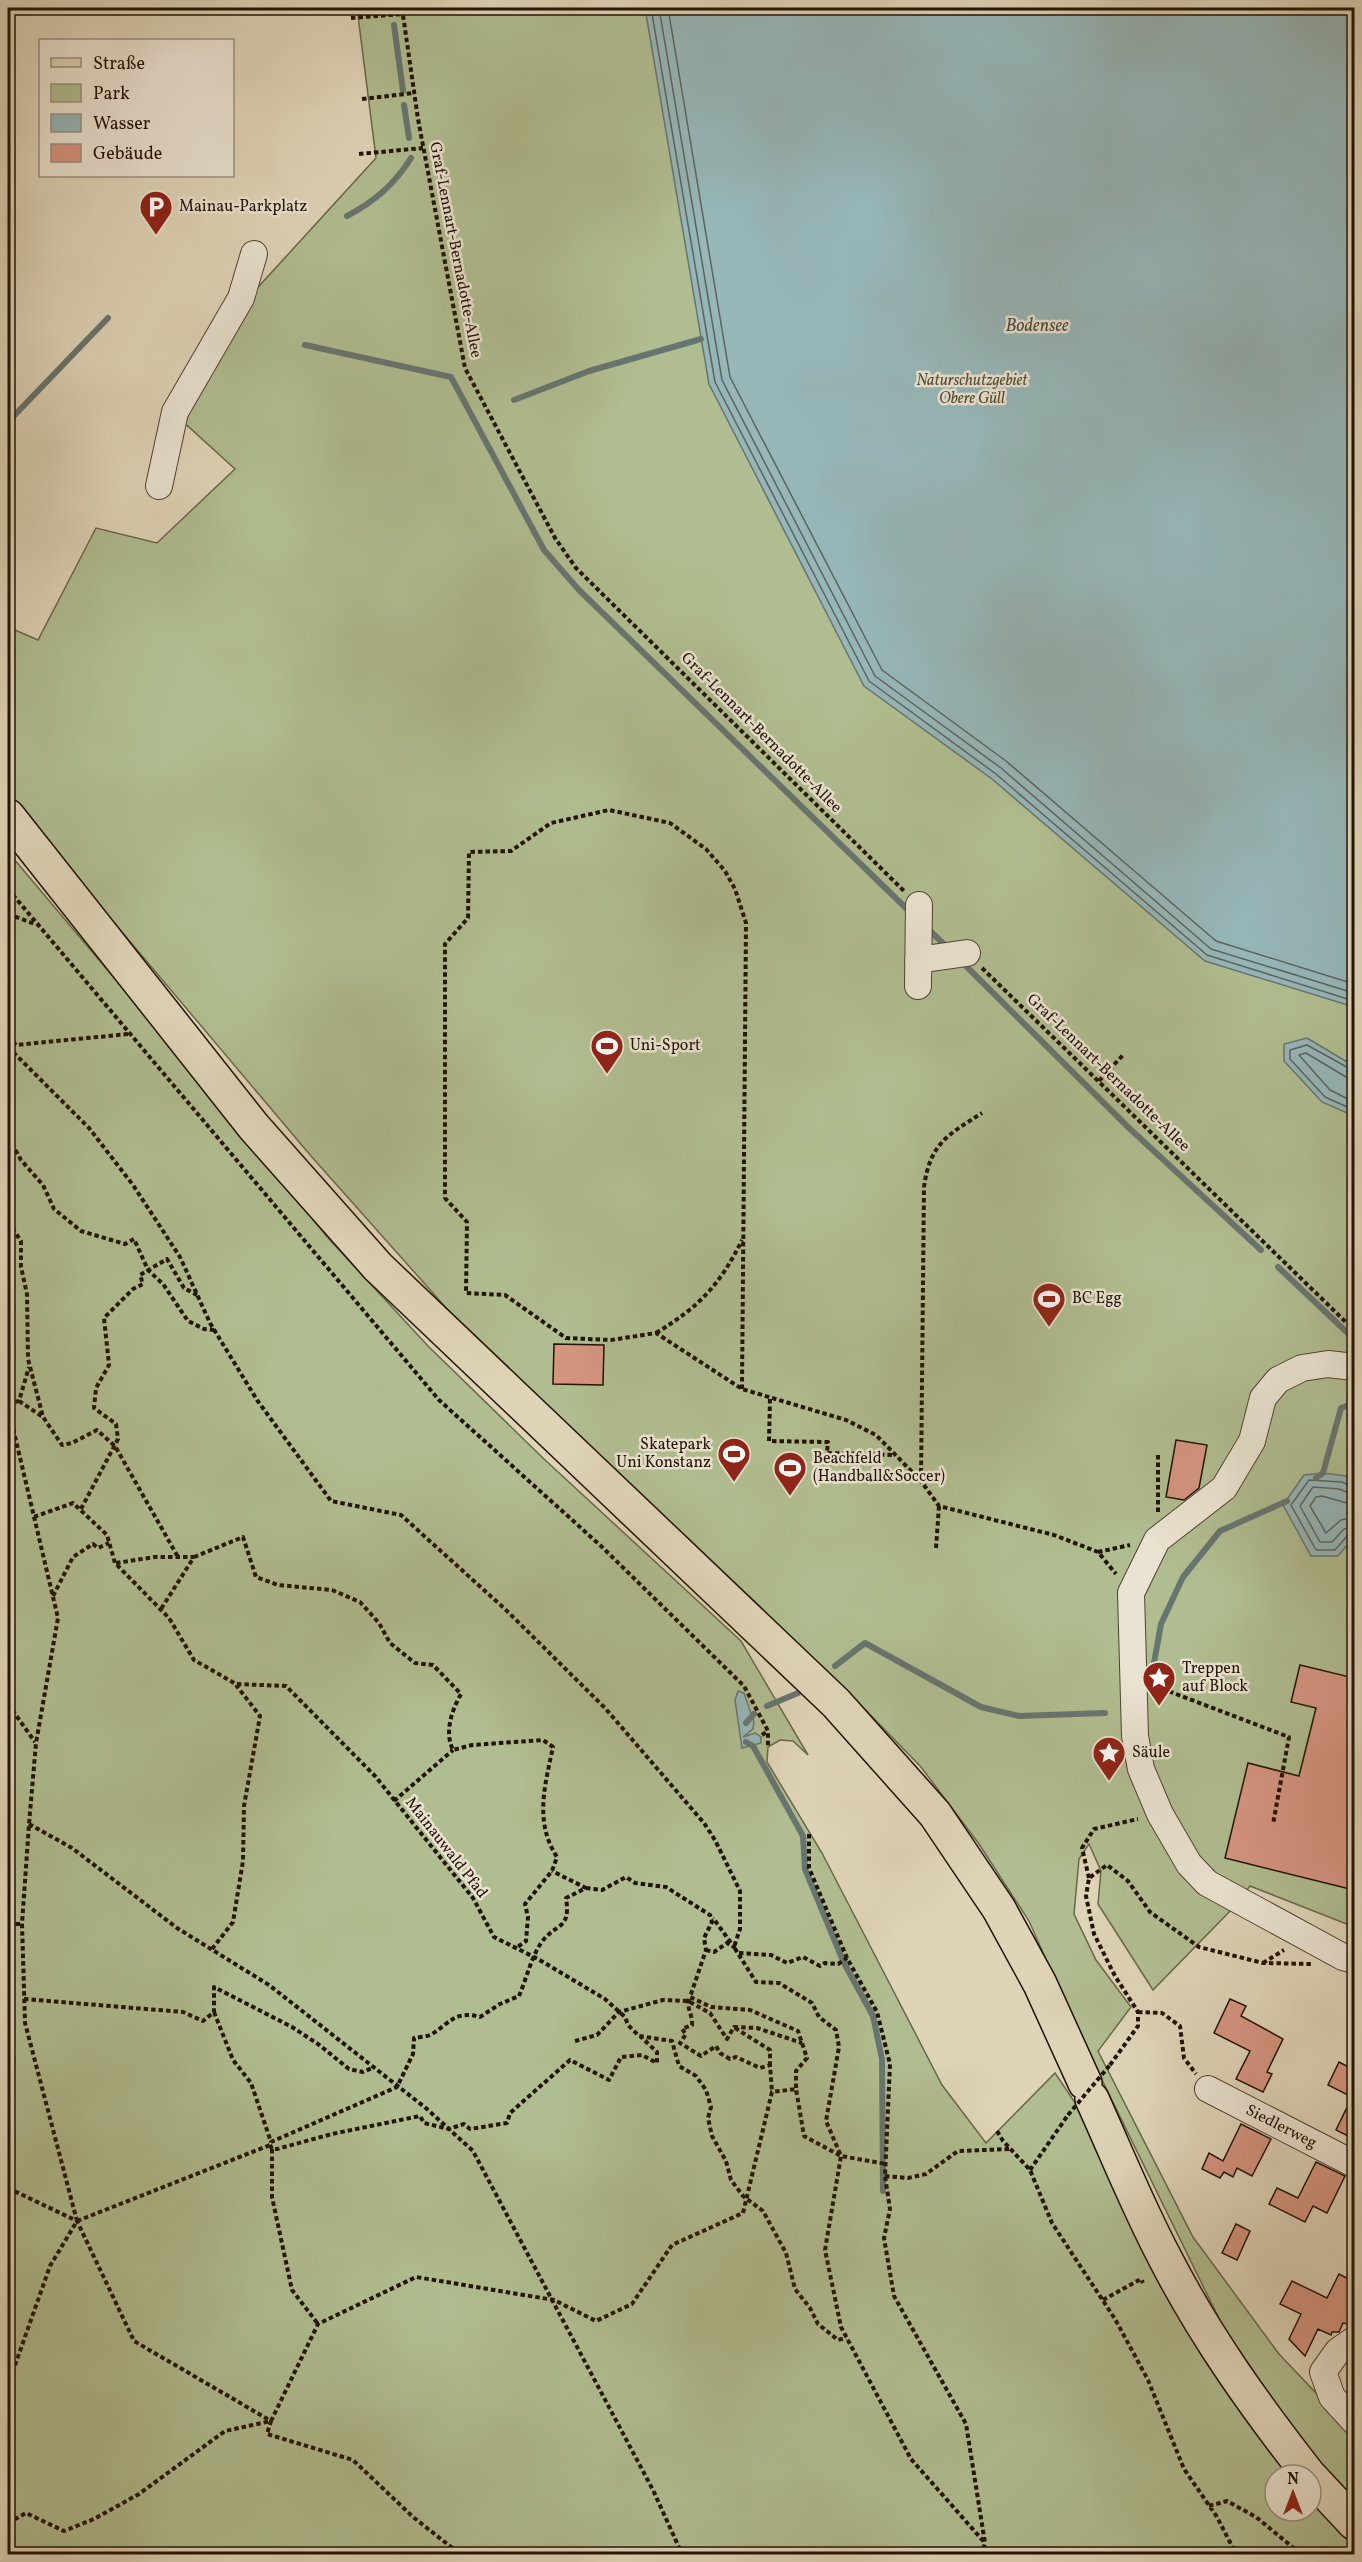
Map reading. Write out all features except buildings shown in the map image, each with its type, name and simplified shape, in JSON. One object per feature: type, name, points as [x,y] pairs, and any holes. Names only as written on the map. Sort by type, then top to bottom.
[{"type":"main road","points":[[8,816],[254,1127],[378,1267],[828,1695],[927,1805],[999,1909],[1040,1984],[1164,2257],[1209,2337],[1257,2408],[1300,2463]]},
{"type":"main road","points":[[1323,2490],[1354,2523]]},
{"type":"street","points":[[159,486],[175,412],[241,298],[254,254]]},
{"type":"street","points":[[918,986],[919,905]]},
{"type":"street","points":[[918,960],[967,952]]},
{"type":"street","points":[[1349,1958],[1207,1883],[1190,1864],[1160,1814],[1142,1769],[1135,1736],[1131,1593],[1157,1540],[1224,1488],[1252,1441],[1263,1398],[1278,1380],[1302,1368],[1328,1364],[1354,1367]]},
{"type":"street","name":"Siedlerweg","points":[[1208,2089],[1354,2164]]},
{"type":"street","points":[[1354,2340],[1338,2351],[1323,2372],[1332,2397],[1354,2421]]},
{"type":"path","name":"Graf-Lennart-Bernadotte-Allee","points":[[402,8],[423,148],[465,368],[555,538],[576,568],[919,905]]},
{"type":"path","points":[[351,18],[403,14]]},
{"type":"path","points":[[362,99],[414,93]]},
{"type":"path","points":[[359,154],[423,148]]},
{"type":"path","points":[[742,1389],[746,923],[735,889],[725,871],[706,849],[670,823],[609,810],[551,823],[511,851],[469,852],[468,918],[445,944],[445,1198],[467,1222],[466,1293],[505,1295],[566,1338],[611,1340],[656,1333],[680,1318],[706,1296],[727,1270],[743,1236]]},
{"type":"path","points":[[8,890],[439,1400],[601,1546],[744,1686],[768,1731],[768,1747]]},
{"type":"path","points":[[8,914],[35,924]]},
{"type":"path","name":"Graf-Lennart-Bernadotte-Allee","points":[[967,952],[1354,1330]]},
{"type":"path","points":[[8,1036],[16,1045],[26,1045],[40,1040],[128,1034]]},
{"type":"path","points":[[8,1047],[89,1128],[133,1185],[180,1257],[214,1330],[257,1400],[331,1501],[401,1515],[505,1609],[605,1708],[704,1822],[740,1891],[740,1929],[734,1947]]},
{"type":"path","points":[[1099,1081],[1124,1054]]},
{"type":"path","points":[[921,1480],[924,1187],[927,1168],[936,1146],[982,1113]]},
{"type":"path","points":[[8,1137],[21,1160],[43,1185],[54,1209],[81,1231],[125,1244],[134,1239],[148,1270],[163,1284],[188,1321],[204,1329],[214,1330]]},
{"type":"path","points":[[8,1222],[21,1241],[21,1267],[27,1294],[30,1367],[43,1417],[62,1445],[72,1443],[97,1430],[115,1446],[178,1557]]},
{"type":"path","points":[[34,1517],[74,1503],[81,1509],[118,1439],[116,1424],[94,1408],[96,1388],[109,1365],[104,1318],[133,1289],[143,1284],[140,1275],[166,1259],[184,1288],[197,1295]]},
{"type":"path","points":[[656,1333],[742,1389],[846,1420],[876,1435],[921,1480],[939,1506],[936,1548]]},
{"type":"path","points":[[19,1401],[30,1367]]},
{"type":"path","points":[[770,1399],[769,1441],[828,1442],[827,1453],[894,1455]]},
{"type":"path","points":[[19,1401],[8,1405],[58,1618],[36,1743],[29,1824],[22,1924],[25,2024],[77,2221],[134,2341],[271,2421]]},
{"type":"path","points":[[19,1401],[43,1417]]},
{"type":"path","points":[[939,1506],[1054,1535],[1098,1552],[1157,1540],[1158,1455]]},
{"type":"path","name":"Mainauwald Pfad","points":[[81,1509],[107,1535],[115,1563],[169,1618],[194,1660],[236,1684],[286,1686],[359,1760],[394,1801],[473,1898],[494,1937],[605,1999],[657,2052],[657,2063],[642,2055],[621,2057],[609,2080],[570,2060],[510,2113],[507,2123],[470,2129],[464,2124],[449,2129]]},
{"type":"path","points":[[115,1563],[194,1557],[243,1537],[255,1577],[278,1585],[332,1590],[360,1602],[379,1623],[390,1643],[415,1663],[433,1665],[461,1694],[451,1720],[449,1742],[453,1749]]},
{"type":"path","points":[[53,1596],[73,1557],[93,1544],[98,1548],[109,1543]]},
{"type":"path","points":[[161,1609],[194,1557]]},
{"type":"path","points":[[1133,1676],[1199,1705],[1288,1737],[1273,1824]]},
{"type":"path","points":[[212,1949],[233,1922],[243,1861],[244,1806],[260,1716],[236,1684]]},
{"type":"path","points":[[8,1704],[36,1743]]},
{"type":"path","points":[[762,1735],[768,1731]]},
{"type":"path","points":[[394,1801],[453,1749],[472,1745],[543,1740],[554,1747],[543,1795],[542,1816],[548,1844],[558,1857],[552,1871],[525,1904],[528,1917],[526,1941],[516,1948]]},
{"type":"path","points":[[1030,2170],[1138,2026],[1138,2012],[1115,1976],[1094,1935],[1086,1896],[1089,1878],[1082,1848],[1094,1828],[1160,1814]]},
{"type":"path","points":[[29,1824],[72,1848],[177,1928],[269,1985],[449,2129],[473,2151],[554,2300],[619,2431],[653,2490],[682,2554]]},
{"type":"path","points":[[809,1834],[809,1868],[847,1958],[877,2012],[890,2064],[885,2176],[890,2210],[884,2238],[894,2296],[966,2424],[985,2543],[982,2554]]},
{"type":"path","points":[[1089,1878],[1107,1865],[1128,1881],[1150,1912],[1199,1947],[1273,1964],[1304,1966],[1349,1958]]},
{"type":"path","points":[[552,1871],[586,1888],[602,1890],[626,1877],[635,1883],[666,1887],[710,1915],[756,1982],[779,1983],[812,2002],[819,2017],[836,2030],[839,2047],[826,2121],[841,2156],[825,2250],[841,2327],[911,2459],[985,2543]]},
{"type":"path","points":[[8,2385],[50,2266],[77,2221],[271,2145],[397,2087],[413,2054],[414,2038],[431,2035],[448,2020],[470,2015],[480,2018],[500,2004],[508,2003],[519,1996],[541,1943],[563,1926],[568,1912],[566,1898],[586,1888]]},
{"type":"path","points":[[710,1915],[712,1922],[704,1938],[706,1950],[689,1999],[692,2025],[682,2029],[686,2034],[680,2043],[701,2056],[716,2046],[720,2053],[730,2059],[736,2057],[760,2068],[770,2065]]},
{"type":"path","points":[[8,1924],[22,1924]]},
{"type":"path","points":[[706,1950],[714,1952],[727,1943],[734,1947]]},
{"type":"path","points":[[738,1953],[771,1955],[787,1963],[803,1957],[820,1966],[825,1963],[838,1964],[847,1958]]},
{"type":"path","points":[[318,2324],[292,2290],[272,2197],[271,2145],[252,2083],[233,2060],[214,2012],[214,1987],[292,2027],[349,2069],[363,2072],[372,2068]]},
{"type":"path","points":[[24,1999],[183,2012],[203,2022],[214,2012]]},
{"type":"path","points":[[575,2041],[597,2035],[619,2012],[663,2000],[689,1999],[711,2007],[750,2010],[798,2031],[807,2058],[796,2071],[796,2089],[804,2136],[841,2156],[886,2164]]},
{"type":"path","points":[[689,1999],[710,2013],[727,2039],[734,2027]]},
{"type":"path","points":[[1138,2012],[1162,2013],[1180,2026],[1184,2058],[1208,2089]]},
{"type":"path","points":[[734,2027],[757,2028],[802,2044]]},
{"type":"path","points":[[460,2554],[413,2517],[353,2460],[267,2434],[271,2421],[318,2324],[416,2277],[554,2300],[596,2321],[632,2304],[672,2245],[743,2213],[772,2092],[770,2050],[734,2027]]},
{"type":"path","points":[[639,2036],[672,2041],[679,2066],[696,2076],[706,2090],[711,2107],[708,2118],[711,2136],[726,2161],[730,2180],[763,2211],[786,2253],[795,2289],[810,2308],[818,2324],[838,2340],[846,2338]]},
{"type":"path","points":[[772,2092],[796,2089]]},
{"type":"path","points":[[271,2145],[420,2116],[424,2123],[449,2129]]},
{"type":"path","points":[[997,2131],[1003,2141],[1030,2170],[1052,2223],[1103,2300],[1148,2380],[1184,2469],[1209,2506],[1236,2554]]},
{"type":"path","points":[[885,2176],[908,2178],[926,2174],[958,2151],[1011,2149]]},
{"type":"path","points":[[8,2188],[77,2221]]},
{"type":"path","points":[[1103,2300],[1141,2280],[1143,2283]]},
{"type":"path","points":[[8,2523],[26,2513],[64,2531],[94,2519],[139,2494],[225,2431],[271,2421]]},
{"type":"path","points":[[1209,2506],[1227,2501],[1256,2517],[1301,2554]]},
{"type":"path","points":[[972,2554],[977,2554],[985,2543]]},
{"type":"path","points":[[894,2554],[908,2554]]},
{"type":"green space","name":"Naturschutzgebiet Obere Güll","points":[[357,8],[1354,8],[1354,1927],[1250,1886],[1235,1906],[1153,1990],[1098,1904],[1101,1871],[1089,1844],[1079,1859],[1074,1914],[1096,1960],[1131,2007],[1098,2051],[1193,2237],[1279,2354],[1354,2433],[1354,2500],[1323,2468],[1323,2463],[1318,2463],[1311,2456],[1228,2337],[1076,2027],[1029,1921],[979,1844],[921,1767],[853,1697],[658,1514],[448,1310],[311,1156],[8,797],[8,627],[38,640],[96,528],[157,543],[235,469],[179,418],[250,296],[376,158]]},
{"type":"green space","points":[[8,852],[158,1030],[329,1239],[428,1346],[544,1459],[741,1641],[808,1755],[793,1741],[780,1740],[768,1747],[767,1762],[822,1853],[942,2085],[986,2143],[1055,2073],[1080,2110],[1160,2282],[1207,2364],[1285,2463],[1263,2463],[1263,2523],[1323,2523],[1323,2509],[1354,2544],[1354,2554],[8,2554]]},
{"type":"water","name":"Bodensee","points":[[645,8],[1354,8],[1354,1007],[1205,961],[992,779],[864,686],[709,384]]},
{"type":"water","points":[[1307,1038],[1354,1066],[1354,1116],[1322,1102],[1284,1061],[1284,1044]]},
{"type":"water","points":[[1323,1473],[1346,1476],[1354,1484],[1354,1537],[1338,1556],[1311,1556],[1283,1505],[1304,1475]]},
{"type":"water","points":[[738,1691],[744,1693],[754,1722],[753,1729],[743,1737],[755,1733],[761,1737],[761,1743],[742,1748],[735,1700]]},
{"type":"waterway","points":[[394,25],[403,91]]},
{"type":"waterway","points":[[404,105],[409,138]]},
{"type":"waterway","points":[[347,216],[383,192],[411,158]]},
{"type":"waterway","points":[[8,422],[108,318]]},
{"type":"waterway","points":[[514,400],[589,371],[701,339]]},
{"type":"waterway","points":[[305,345],[451,377],[544,550],[579,590],[912,914]]},
{"type":"waterway","points":[[928,929],[947,947]]},
{"type":"waterway","points":[[963,963],[1129,1128],[1261,1250]]},
{"type":"waterway","points":[[1278,1267],[1354,1339]]},
{"type":"waterway","points":[[1316,1478],[1323,1473],[1341,1408],[1354,1403]]},
{"type":"waterway","points":[[1154,1663],[1161,1624],[1183,1577],[1220,1531],[1287,1501]]},
{"type":"waterway","points":[[835,1666],[865,1643],[981,1707],[1019,1716],[1105,1713]]},
{"type":"waterway","points":[[767,1706],[798,1693]]},
{"type":"waterway","points":[[746,1723],[754,1714]]},
{"type":"waterway","points":[[746,1742],[753,1746],[803,1836],[805,1869],[844,1963],[873,2016],[882,2059],[883,2191]]},
{"type":"place","name":"Mainau-Parkplatz","points":[[156,236]]},
{"type":"place","name":"Uni-Sport","points":[[607,1075]]},
{"type":"place","name":"BC Egg","points":[[1049,1328]]},
{"type":"place","name":"Skatepark Uni Konstanz","points":[[734,1483]]},
{"type":"place","name":"Beachfeld (Handball&Soccer)","points":[[790,1497]]},
{"type":"place","name":"Treppen auf Block","points":[[1159,1707]]},
{"type":"place","name":"Säule","points":[[1109,1782]]}]
